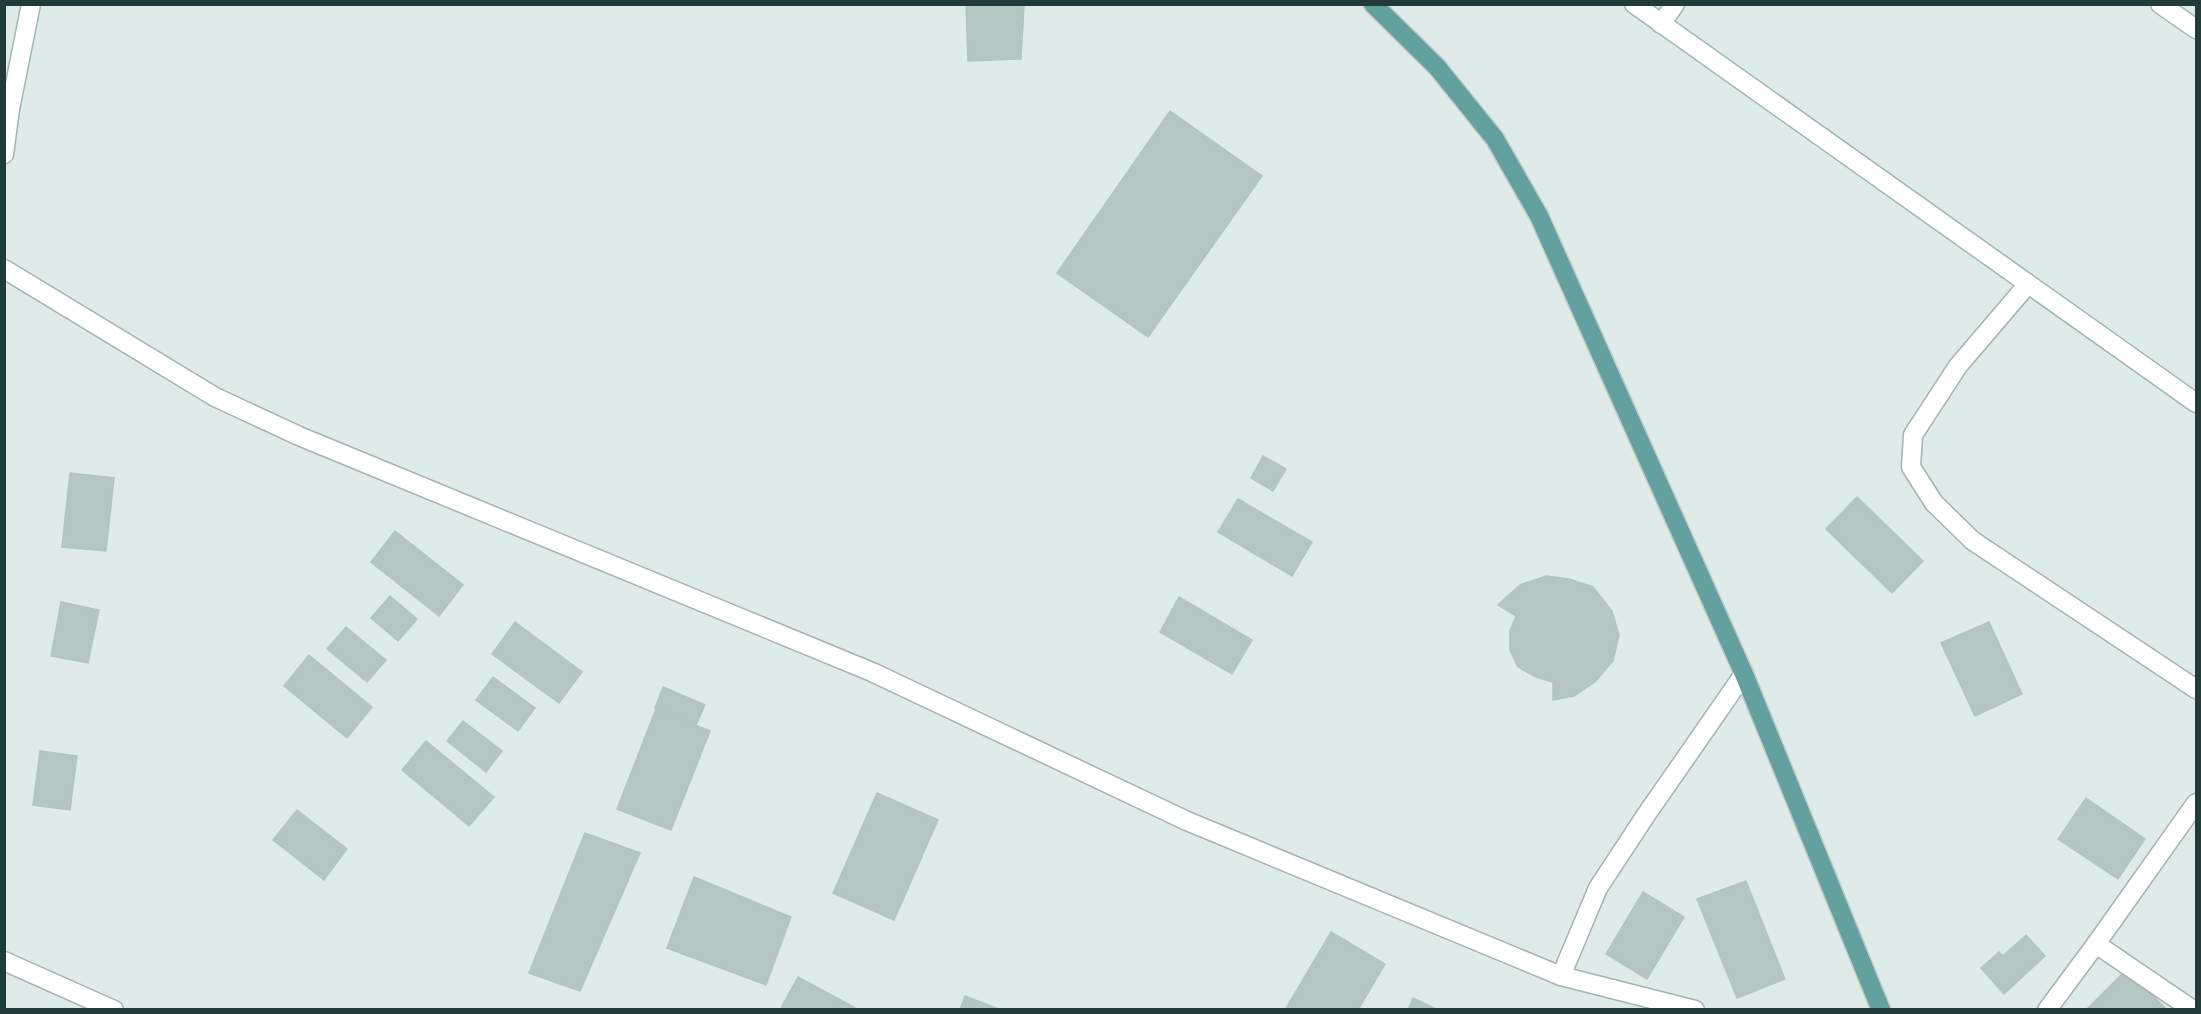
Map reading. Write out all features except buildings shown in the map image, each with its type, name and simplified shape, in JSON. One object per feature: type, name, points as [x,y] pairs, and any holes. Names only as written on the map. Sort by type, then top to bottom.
[{"type":"main road","points":[[1373,4],[1437,67],[1495,139],[1539,216],[1744,674],[1881,1010]]},
{"type":"street","points":[[4,154],[7,112],[32,4]]},
{"type":"street","points":[[1634,4],[2196,403]]},
{"type":"street","points":[[1660,24],[1675,4]]},
{"type":"street","points":[[2160,4],[2196,29]]},
{"type":"street","points":[[4,269],[215,397],[268,421],[872,672],[1187,821],[1560,976],[1695,1010]]},
{"type":"street","points":[[2028,284],[1958,366],[1913,435],[1911,466],[1934,503],[1973,541],[2196,689]]},
{"type":"street","points":[[1560,976],[1598,888],[1744,674]]},
{"type":"street","points":[[2047,1010],[2196,803]]},
{"type":"street","points":[[2096,944],[2193,1010]]},
{"type":"street","points":[[4,961],[114,1010]]}]
